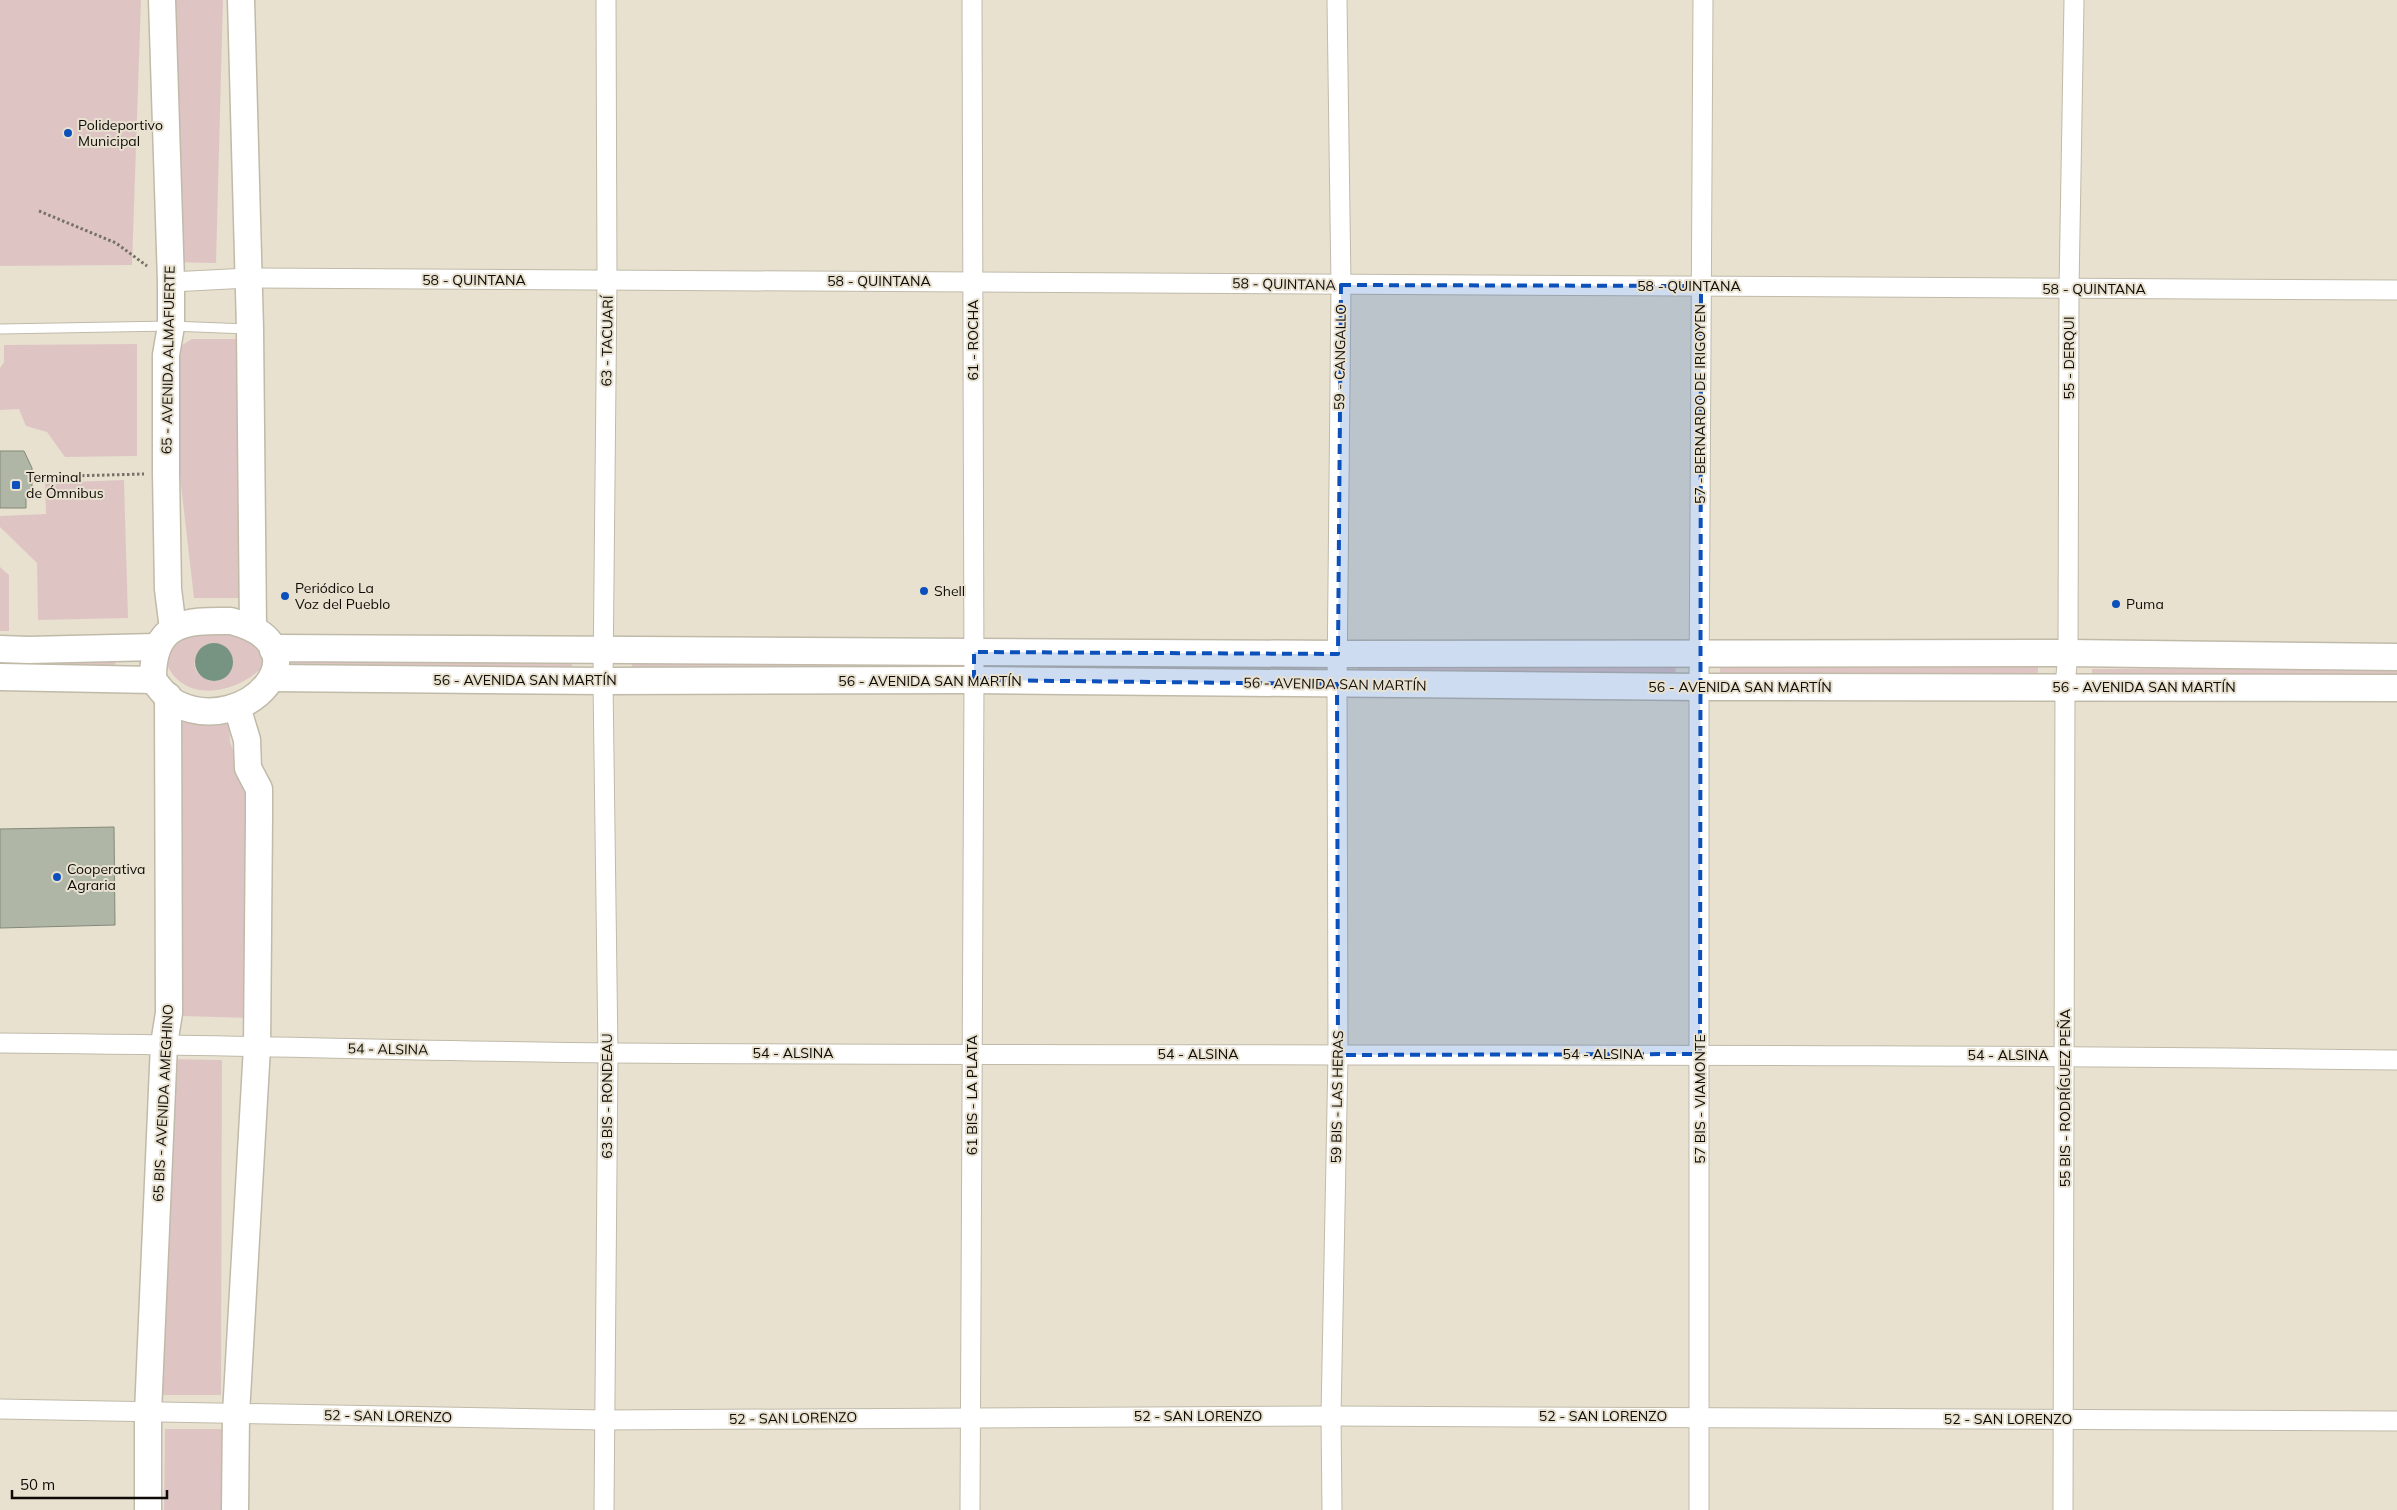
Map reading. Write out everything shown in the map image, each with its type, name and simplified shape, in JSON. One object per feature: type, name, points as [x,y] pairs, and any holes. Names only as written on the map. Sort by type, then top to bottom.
[{"type":"main road","name":"65 - AVENIDA ALMAFUERTE","points":[[162,0],[172,326],[166,355],[168,589],[164,638]]},
{"type":"main road","points":[[241,0],[250,329],[253,628]]},
{"type":"main road","points":[[0,649],[29,650],[164,638],[192,622],[211,620],[231,621],[253,628],[267,638],[276,656],[276,669],[272,678],[257,696],[237,707],[215,712],[192,709],[175,703],[160,688],[152,662],[164,638]]},
{"type":"main road","name":"56 - AVENIDA SAN MARTÍN","points":[[273,650],[275,648],[603,651],[1699,655],[2068,654],[2397,657]]},
{"type":"main road","points":[[0,677],[160,688]]},
{"type":"main road","name":"56 - AVENIDA SAN MARTÍN","points":[[272,678],[603,681],[974,680],[1699,687],[2065,686],[2397,688]]},
{"type":"main road","name":"65 BIS - AVENIDA AMEGHINO","points":[[148,1510],[148,1413],[164,1044],[168,1013],[160,688]]},
{"type":"main road","points":[[236,1510],[236,1414],[257,1047],[259,789],[248,768],[247,740],[237,707]]},
{"type":"street","name":"63 - TACUARÍ","points":[[603,681],[607,281],[606,0]]},
{"type":"street","name":"61 - ROCHA","points":[[972,0],[974,680]]},
{"type":"street","name":"59 - CANGALLO","points":[[1337,0],[1341,285],[1337,684]]},
{"type":"street","name":"57 - BERNARDO DE IRIGOYEN","points":[[1699,687],[1703,0]]},
{"type":"street","name":"55 - DERQUI","points":[[2065,686],[2068,654],[2069,290],[2074,0]]},
{"type":"street","name":"58 - QUINTANA","points":[[171,275],[248,278],[607,281],[973,281],[2069,290],[2397,290]]},
{"type":"street","name":"61 BIS - LA PLATA","points":[[970,1510],[974,680]]},
{"type":"street","name":"63 BIS - RONDEAU","points":[[603,681],[608,1053],[604,1510]]},
{"type":"street","name":"59 BIS - LAS HERAS","points":[[1332,1510],[1331,1416],[1338,1055],[1337,684]]},
{"type":"street","name":"55 BIS - RODRÍGUEZ PEÑA","points":[[2063,1510],[2065,686]]},
{"type":"street","name":"57 BIS - VIAMONTE","points":[[1699,687],[1699,1510]]},
{"type":"street","name":"54 - ALSINA","points":[[0,1043],[164,1044],[608,1053],[1700,1054],[2397,1060]]},
{"type":"street","name":"52 - SAN LORENZO","points":[[0,1409],[604,1420],[970,1416],[1698,1416],[2397,1421]]},
{"type":"lane","points":[[0,329],[172,326],[250,329]]},
{"type":"path","points":[[39,211],[116,243],[154,271],[171,275]]},
{"type":"path","points":[[32,477],[166,473]]},
{"type":"highlighted area","points":[[1341,285],[1701,286],[1700,1054],[1338,1055],[1337,684],[974,680],[974,652],[1338,654]]},
{"type":"shaded area","name":"Polideportivo Municipal","points":[[0,0],[141,0],[132,265],[0,266]]},
{"type":"shaded area","points":[[172,0],[223,0],[216,263],[165,262]]},
{"type":"shaded area","points":[[192,339],[242,339],[244,598],[194,598],[166,355]]},
{"type":"shaded area","points":[[137,344],[137,456],[65,457],[47,432],[26,426],[19,409],[0,410],[0,368],[4,362],[4,345]]},
{"type":"shaded area","points":[[124,480],[128,618],[38,620],[37,563],[0,527],[0,516],[46,514],[45,483]]},
{"type":"shaded area","points":[[0,567],[9,575],[9,631],[0,631]]},
{"type":"shaded area","points":[[223,630],[260,646],[264,665],[254,675],[228,688],[200,690],[187,686],[176,678],[166,663],[169,649],[184,636],[202,631]],"holes":[[[211,643],[222,646],[229,652],[231,659],[230,668],[220,680],[211,681],[197,672],[195,667],[196,657],[198,652],[206,645]]]},
{"type":"shaded area","points":[[214,643],[227,649],[233,662],[227,675],[214,681],[201,675],[195,662],[201,649]]},
{"type":"shaded area","points":[[0,657],[116,658],[115,666],[0,665]]},
{"type":"shaded area","points":[[288,659],[572,660],[572,669],[288,667]]},
{"type":"shaded area","points":[[999,661],[1317,664],[1317,673],[999,670]]},
{"type":"shaded area","points":[[950,662],[950,670],[632,672],[632,663]]},
{"type":"shaded area","points":[[1358,666],[1676,666],[1675,675],[1358,674]]},
{"type":"shaded area","points":[[2038,667],[2038,675],[1720,677],[1720,668]]},
{"type":"shaded area","points":[[2397,668],[2397,676],[2092,678],[2092,669]]},
{"type":"shaded area","points":[[229,710],[230,742],[251,798],[249,1018],[182,1016],[182,720],[186,711]]},
{"type":"shaded area","points":[[164,1059],[222,1060],[221,1395],[162,1395]]},
{"type":"shaded area","points":[[165,1429],[223,1429],[223,1510],[164,1510]]},
{"type":"building","name":"Terminal de Ómnibus","points":[[0,451],[24,451],[32,468],[32,492],[26,493],[26,508],[0,508]]},
{"type":"building","name":"Cooperativa Agraria","points":[[114,827],[115,925],[0,928],[0,829]]},
{"type":"place","name":"Polideportivo Municipal","points":[[68,133]]},
{"type":"place","name":"Terminal de Ómnibus","points":[[16,485]]},
{"type":"place","name":"Shell","points":[[924,591]]},
{"type":"place","name":"Periódico La Voz del Pueblo","points":[[285,596]]},
{"type":"place","name":"Puma","points":[[2116,604]]},
{"type":"place","name":"Cooperativa Agraria","points":[[57,877]]}]
